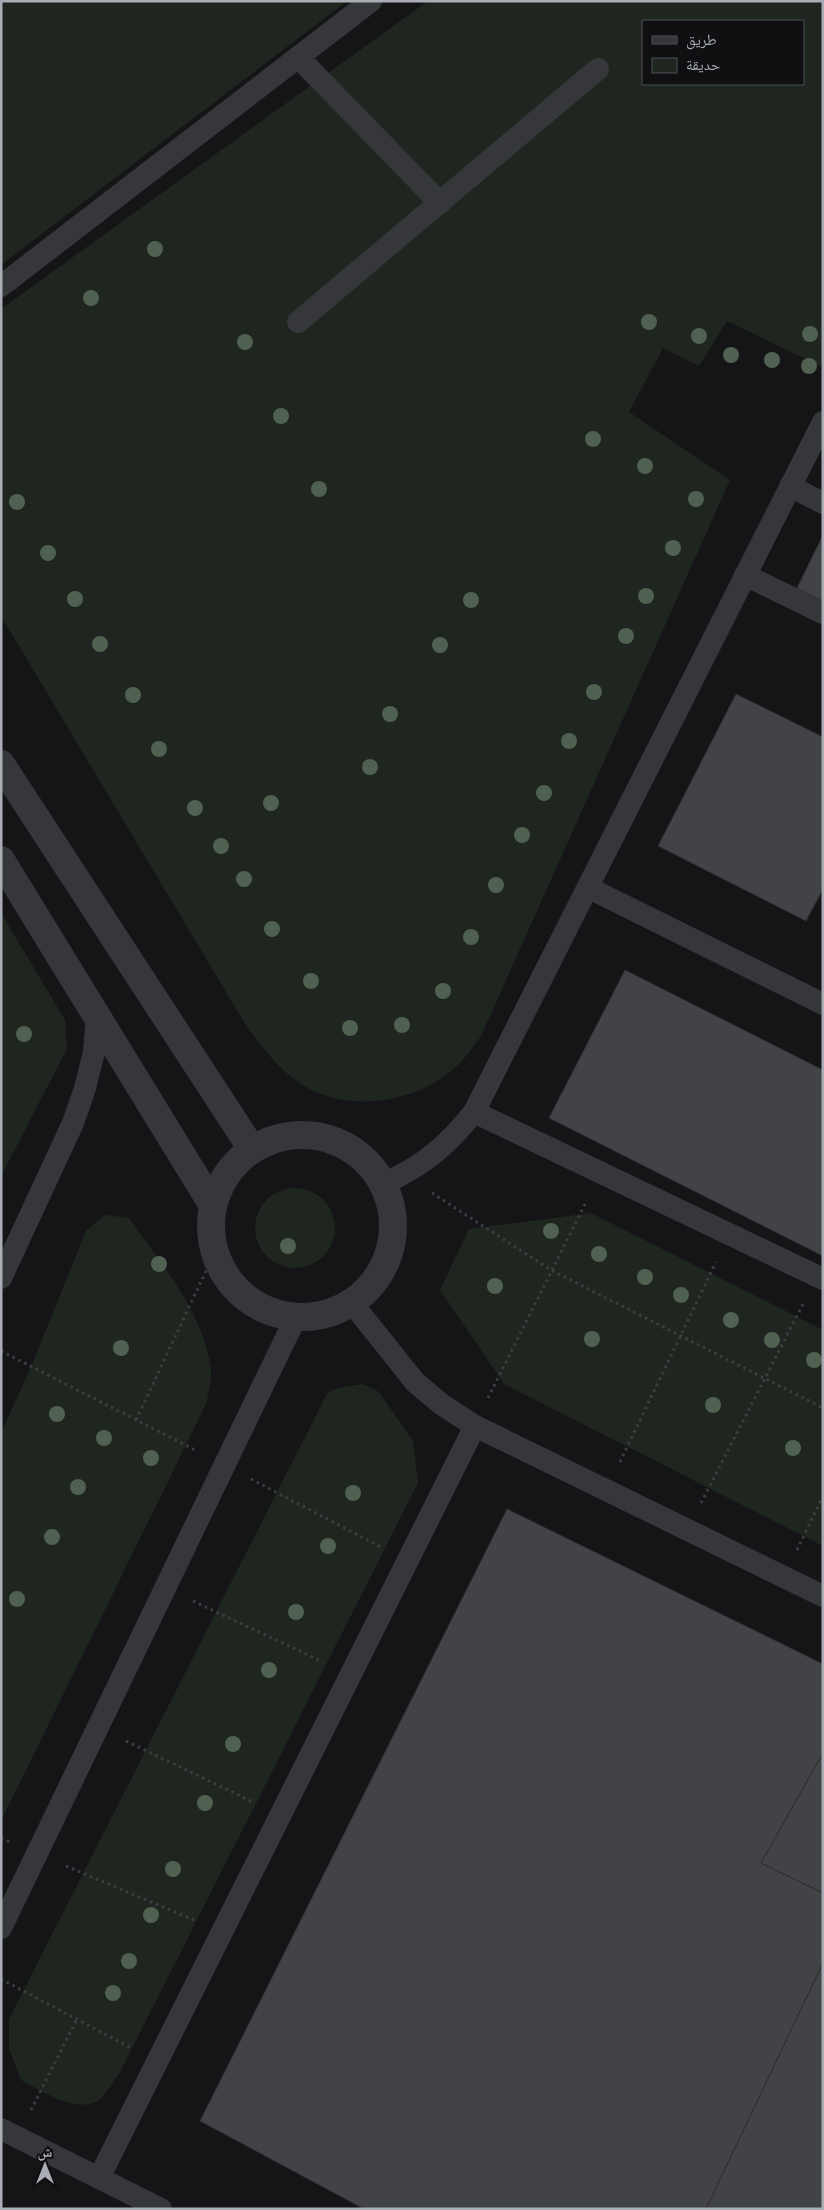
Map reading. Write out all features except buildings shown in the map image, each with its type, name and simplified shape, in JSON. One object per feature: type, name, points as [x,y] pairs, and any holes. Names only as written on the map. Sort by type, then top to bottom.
[{"type":"street","points":[[1,764],[252,1149]]},
{"type":"street","points":[[1,860],[212,1204]]},
{"type":"street","points":[[300,1134],[325,1137],[349,1147],[394,1180],[391,1205],[394,1227],[391,1249],[382,1270],[369,1288],[352,1303],[335,1311],[316,1316],[296,1317],[269,1311],[245,1298],[226,1278],[214,1254],[210,1229],[212,1204],[221,1182],[234,1164],[252,1149],[275,1139],[300,1134]]},
{"type":"lane","points":[[1,286],[372,1]]},
{"type":"lane","points":[[298,58],[440,203]]},
{"type":"lane","points":[[298,322],[598,69]]},
{"type":"lane","points":[[394,1180],[431,1158],[454,1137],[474,1112],[589,888],[823,422]]},
{"type":"lane","points":[[790,486],[823,503]]},
{"type":"lane","points":[[745,575],[823,613]]},
{"type":"lane","points":[[589,888],[823,1004]]},
{"type":"lane","points":[[1,1278],[73,1123],[85,1088],[94,1052],[98,1016]]},
{"type":"lane","points":[[474,1112],[820,1278]]},
{"type":"lane","points":[[352,1303],[415,1382],[441,1404],[475,1426],[823,1596]]},
{"type":"lane","points":[[1,1928],[296,1317]]},
{"type":"lane","points":[[99,2178],[475,1426]]},
{"type":"lane","points":[[9,2133],[161,2209]]},
{"type":"path","points":[[475,1426],[551,1270],[601,1173]]},
{"type":"path","points":[[394,1180],[551,1270],[823,1408]]},
{"type":"path","points":[[607,1490],[729,1234]]},
{"type":"path","points":[[136,1420],[214,1254]]},
{"type":"path","points":[[688,1530],[765,1378],[820,1278]]},
{"type":"path","points":[[783,1577],[823,1496]]},
{"type":"path","points":[[165,1588],[351,1675]]},
{"type":"path","points":[[98,1728],[281,1816]]},
{"type":"path","points":[[1,1838],[223,1932]]},
{"type":"path","points":[[1,1979],[158,2062]]},
{"type":"path","points":[[9,2133],[77,2019]]},
{"type":"green space","points":[[1,1],[347,1],[1,265]]},
{"type":"green space","points":[[428,1],[823,1],[823,360],[820,366],[727,321],[699,366],[663,348],[629,412],[730,480],[481,1036],[471,1050],[451,1071],[417,1091],[378,1101],[358,1101],[338,1099],[318,1093],[301,1084],[278,1065],[247,1027],[1,616],[1,309]]},
{"type":"green space","points":[[1,913],[65,1020],[67,1049],[1,1176]]},
{"type":"green space","points":[[287,1188],[303,1188],[317,1195],[328,1206],[335,1220],[335,1236],[332,1243],[317,1261],[303,1268],[287,1268],[273,1261],[262,1250],[255,1236],[255,1220],[262,1206],[273,1195]]},
{"type":"green space","points":[[591,1213],[823,1330],[823,1546],[504,1384],[440,1290],[469,1229]]},
{"type":"green space","points":[[105,1215],[129,1218],[167,1271],[190,1308],[206,1347],[211,1368],[207,1402],[1,1821],[1,1433],[31,1367],[86,1231]]},
{"type":"green space","points":[[363,1384],[379,1392],[413,1441],[418,1483],[120,2072],[104,2095],[93,2103],[83,2105],[72,2103],[49,2095],[21,2080],[9,2049],[9,2019],[327,1394],[337,1388]]}]
